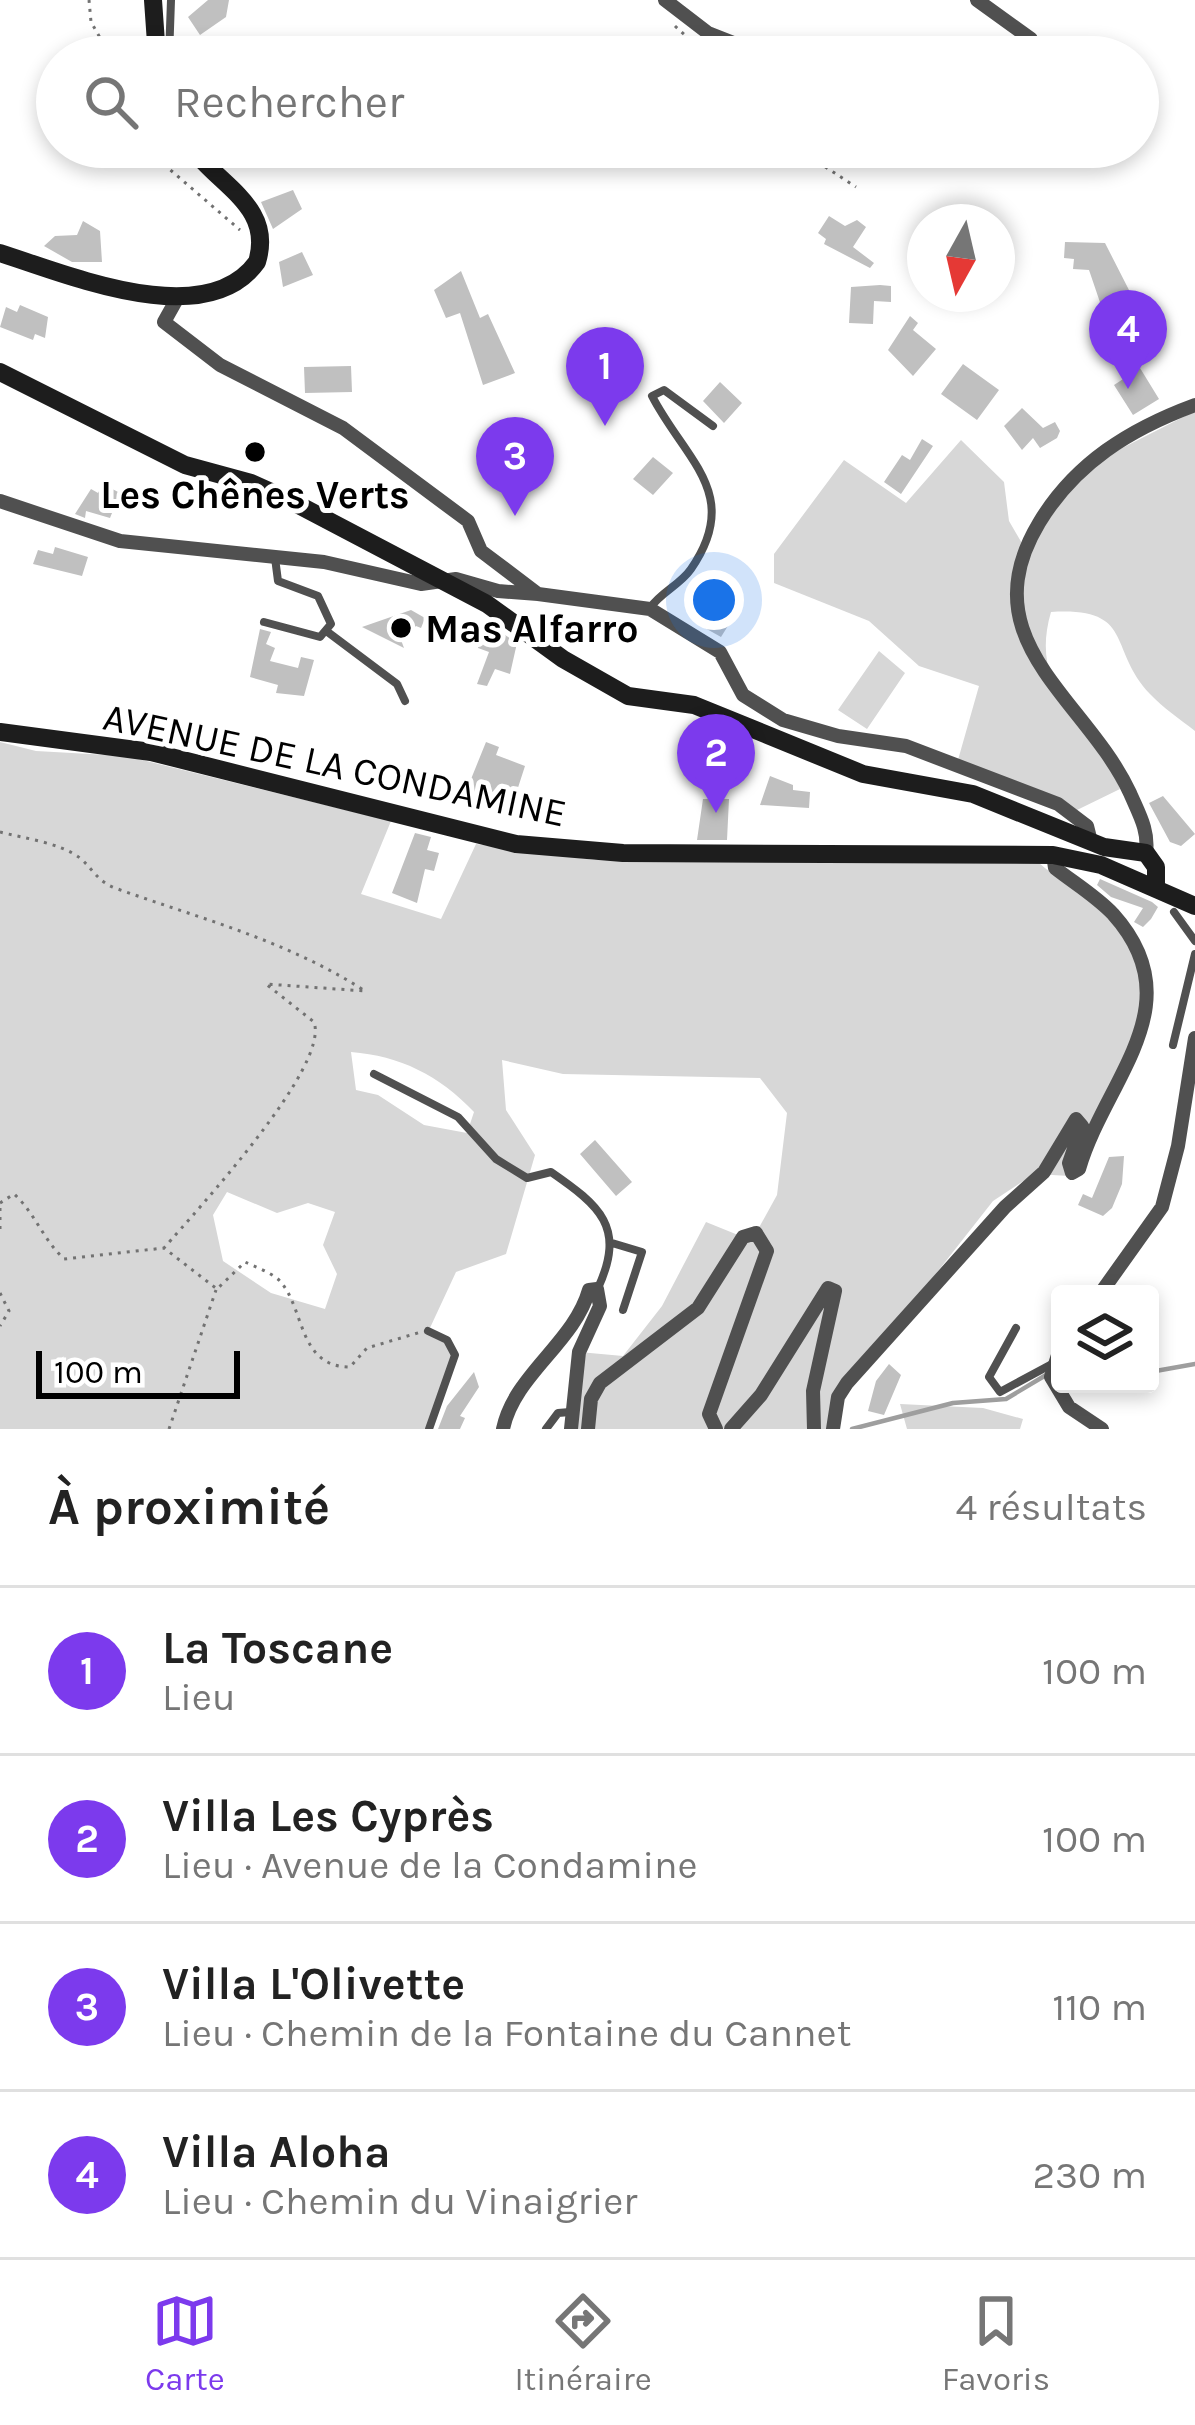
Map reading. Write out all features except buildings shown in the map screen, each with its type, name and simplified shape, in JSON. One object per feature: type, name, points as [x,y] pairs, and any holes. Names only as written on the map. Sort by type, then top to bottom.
[{"type":"street","points":[[153,0],[156,36]]},
{"type":"street","points":[[665,0],[716,36]]},
{"type":"street","points":[[977,0],[1027,36]]},
{"type":"street","points":[[0,253],[101,284],[178,297],[230,290],[257,262],[262,238],[250,206],[206,168]]},
{"type":"street","points":[[178,297],[165,316],[165,328],[220,365],[343,428],[468,521],[481,551],[538,594]]},
{"type":"street","points":[[0,372],[185,465],[251,483],[291,501],[487,604],[563,659],[628,696],[694,705],[863,774],[1000,802],[1091,842],[1145,854],[1156,867],[1156,886]]},
{"type":"street","points":[[1145,854],[1147,833],[1111,753],[1071,709],[1025,644],[1017,620],[1018,568],[1021,552],[1075,471],[1093,456],[1195,405]]},
{"type":"street","points":[[0,501],[120,541],[275,556],[439,582],[456,579],[498,591],[650,609],[720,652],[743,695],[783,720],[838,736],[906,746],[1058,804],[1087,826],[1091,842]]},
{"type":"street","name":"AVENUE DE LA CONDAMINE","points":[[0,733],[151,752],[516,844],[623,853],[1053,855],[1156,886],[1195,906]]},
{"type":"street","points":[[833,1429],[838,1397],[848,1383],[1005,1208],[1045,1172],[1076,1118],[1082,1126],[1069,1162],[1072,1173],[1079,1169],[1143,1036],[1151,996],[1130,938],[1106,908],[1054,868],[1053,855]]},
{"type":"street","points":[[1106,1285],[1162,1207],[1178,1146],[1195,1038]]},
{"type":"street","points":[[588,1429],[591,1399],[600,1382],[698,1308],[743,1237],[756,1233],[766,1251],[709,1414],[716,1429]]},
{"type":"street","points":[[730,1429],[761,1395],[828,1288],[836,1291],[837,1300],[821,1348],[814,1429]]},
{"type":"street","points":[[503,1429],[545,1360],[579,1319],[590,1290],[597,1289],[600,1306],[579,1352],[572,1421]]},
{"type":"street","points":[[1061,1393],[1069,1407],[1102,1429]]},
{"type":"lane","points":[[170,36],[171,0]]},
{"type":"lane","points":[[650,609],[688,574],[711,522],[712,506],[708,477],[684,451],[652,396],[664,390],[713,426]]},
{"type":"lane","points":[[275,556],[278,580],[326,604],[329,633],[397,684],[405,701]]},
{"type":"lane","points":[[264,622],[320,637],[329,633]]},
{"type":"lane","points":[[1174,912],[1195,941]]},
{"type":"lane","points":[[1173,1045],[1195,954]]},
{"type":"lane","points":[[374,1074],[458,1118],[496,1159],[527,1178],[551,1172],[585,1195],[609,1226],[612,1243],[597,1289]]},
{"type":"lane","points":[[612,1243],[642,1252],[623,1310]]},
{"type":"lane","points":[[1016,1328],[989,1378],[992,1385],[1000,1392],[1011,1390],[1051,1360]]},
{"type":"lane","points":[[428,1330],[447,1340],[455,1355],[429,1429]]},
{"type":"lane","points":[[546,1429],[558,1413],[572,1421]]},
{"type":"path","points":[[89,0],[91,22],[99,36]]},
{"type":"path","points":[[168,168],[242,231],[248,244]]},
{"type":"path","points":[[826,168],[856,188]]},
{"type":"path","points":[[0,832],[78,856],[96,878],[111,886],[270,940],[364,991],[266,984],[314,1022],[315,1043],[282,1108],[164,1249]]},
{"type":"path","points":[[0,1229],[0,1204],[14,1194],[32,1210],[39,1235],[64,1259],[164,1249],[217,1289]]},
{"type":"path","points":[[169,1429],[217,1289],[244,1262],[276,1278],[314,1354],[342,1367],[350,1366],[368,1348],[428,1330]]},
{"type":"path","points":[[0,1293],[9,1311],[0,1326]]},
{"type":"shaded area","points":[[1195,411],[1195,731],[1150,694],[1108,624],[1078,612],[1051,612],[1046,640],[1055,686],[1120,789],[1077,810],[956,767],[979,686],[919,666],[869,621],[774,583],[774,554],[844,460],[906,503],[961,440],[1004,482],[1009,521],[1027,552],[1085,467]]},
{"type":"shaded area","points":[[879,651],[905,673],[867,729],[838,710]]},
{"type":"shaded area","points":[[0,742],[36,751],[126,756],[391,821],[361,894],[441,919],[476,844],[594,860],[1039,863],[1104,910],[1137,965],[1147,1009],[1070,1176],[1034,1174],[993,1201],[839,1397],[833,1429],[571,1429],[579,1352],[623,1356],[662,1306],[706,1222],[743,1237],[756,1233],[777,1195],[787,1113],[760,1078],[563,1074],[502,1060],[506,1110],[535,1155],[506,1254],[456,1272],[429,1330],[447,1340],[454,1366],[429,1429],[0,1429]],"holes":[[[351,1052],[402,1063],[447,1088],[474,1112],[467,1133],[424,1125],[378,1095],[356,1090]],[[227,1192],[277,1213],[308,1203],[335,1212],[323,1245],[337,1274],[325,1309],[271,1293],[223,1261],[213,1215]]]},
{"type":"shaded area","points":[[900,1404],[983,1408],[1023,1419],[1020,1429],[907,1429]]},
{"type":"waterway","points":[[1159,1370],[1195,1364]]},
{"type":"waterway","points":[[852,1429],[953,1403],[1006,1399],[1046,1375]]},
{"type":"place","name":"Villa Aloha","points":[[1128,389]]},
{"type":"place","name":"La Toscane","points":[[605,426]]},
{"type":"place","name":"Les Chênes Verts","points":[[255,452]]},
{"type":"place","name":"Villa L'Olivette","points":[[515,516]]},
{"type":"place","name":"Mas Alfarro","points":[[401,628]]},
{"type":"place","name":"Villa Les Cyprès","points":[[716,813]]}]
